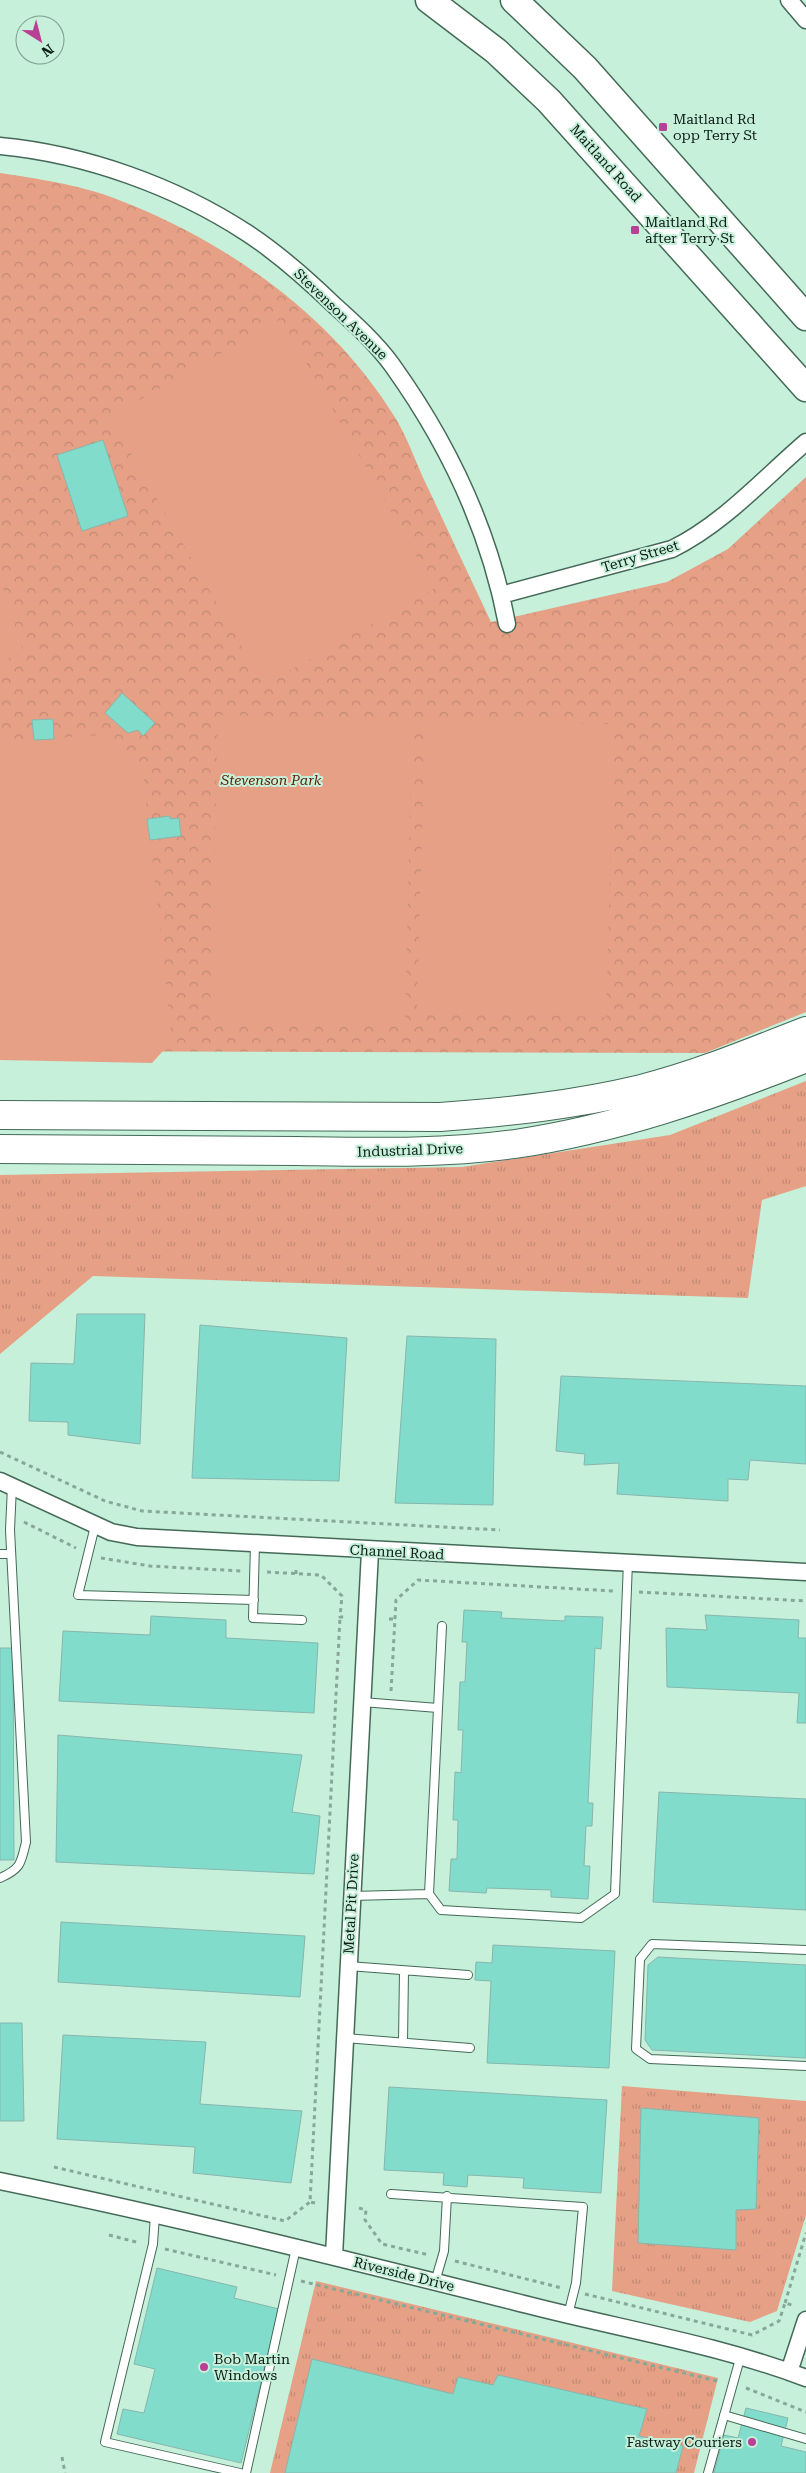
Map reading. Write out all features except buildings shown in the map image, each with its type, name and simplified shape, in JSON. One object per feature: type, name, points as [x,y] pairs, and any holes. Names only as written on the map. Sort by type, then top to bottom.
[{"type":"highway","points":[[0,1115],[440,1117],[511,1112],[579,1102],[642,1089],[710,1068],[806,1031]]},
{"type":"highway","name":"Industrial Drive","points":[[0,1149],[436,1151],[514,1144],[589,1130],[652,1114],[715,1094],[806,1058]]},
{"type":"main road","name":"Maitland Road","points":[[429,0],[496,51],[549,101],[806,388]]},
{"type":"main road","points":[[514,0],[585,68],[806,317]]},
{"type":"street","points":[[789,0],[806,20]]},
{"type":"street","name":"Stevenson Avenue","points":[[0,146],[75,159],[133,177],[196,205],[246,233],[301,273],[347,317],[390,363],[425,415],[457,470],[482,529],[501,595],[507,624]]},
{"type":"street","name":"Terry Street","points":[[501,595],[672,549],[693,538],[712,524],[806,442]]},
{"type":"street","name":"Channel Road","points":[[6,1483],[95,1526],[137,1538],[806,1572]]},
{"type":"street","name":"Metal Pit Drive","points":[[334,2256],[370,1551]]},
{"type":"street","name":"Riverside Drive","points":[[0,2181],[334,2256],[568,2315],[741,2355],[806,2378]]},
{"type":"street","points":[[789,2372],[806,2320]]},
{"type":"lane","points":[[0,1878],[15,1872],[23,1858],[26,1842],[11,1554],[11,1516],[6,1483]]},
{"type":"lane","points":[[95,1526],[78,1595],[254,1600]]},
{"type":"lane","points":[[255,1544],[253,1618],[302,1620]]},
{"type":"lane","points":[[0,1554],[11,1554]]},
{"type":"lane","points":[[442,1626],[429,1894],[441,1910],[581,1918],[615,1894],[628,1562]]},
{"type":"lane","points":[[362,1702],[438,1708]]},
{"type":"lane","points":[[352,1896],[429,1894]]},
{"type":"lane","points":[[806,1950],[652,1944],[640,1959],[636,2048],[650,2059],[806,2066]]},
{"type":"lane","points":[[348,1966],[468,1975]]},
{"type":"lane","points":[[403,2042],[404,1971]]},
{"type":"lane","points":[[345,2038],[470,2048]]},
{"type":"lane","points":[[392,2194],[447,2196],[583,2207],[576,2283],[568,2315]]},
{"type":"lane","points":[[434,2282],[444,2250],[447,2196]]},
{"type":"lane","points":[[155,2215],[153,2246],[105,2442],[240,2473]]},
{"type":"lane","points":[[246,2473],[291,2278],[296,2248]]},
{"type":"lane","points":[[708,2473],[741,2355]]},
{"type":"lane","points":[[724,2415],[806,2439]]},
{"type":"path","points":[[0,1452],[98,1498],[142,1511],[500,1530]]},
{"type":"path","points":[[11,1516],[103,1558],[150,1566],[321,1575],[342,1596],[310,2202]]},
{"type":"path","points":[[298,1526],[299,1520]]},
{"type":"path","points":[[296,1568],[296,1574]]},
{"type":"path","points":[[390,1704],[396,1600],[418,1580],[806,1601]]},
{"type":"path","points":[[340,1617],[347,1617]]},
{"type":"path","points":[[389,1619],[395,1619]]},
{"type":"path","points":[[54,2167],[285,2221],[310,2202],[315,2203]]},
{"type":"path","points":[[785,2303],[806,2233]]},
{"type":"path","points":[[109,2235],[732,2385],[806,2412]]},
{"type":"path","points":[[62,2457],[65,2473]]},
{"type":"green space","name":"Stevenson Park","points":[[0,173],[71,185],[111,197],[153,214],[234,258],[308,314],[341,346],[370,381],[396,419],[491,622],[667,582],[728,549],[806,477],[806,1012],[705,1053],[0,1051]]},
{"type":"green space","points":[[281,319],[435,588],[264,685],[110,417]]},
{"type":"green space","points":[[0,579],[24,653],[0,661]]},
{"type":"green space","points":[[218,715],[412,719],[405,1026],[210,1022]]},
{"type":"green space","points":[[425,720],[614,724],[606,1017],[417,1012]]},
{"type":"green space","points":[[101,735],[143,772],[172,1041],[152,1063],[0,1060],[0,742]]},
{"type":"green space","points":[[806,1081],[806,1186],[762,1200],[748,1298],[93,1276],[0,1354],[0,1175],[462,1167],[670,1135]]},
{"type":"green space","points":[[622,2086],[806,2101],[806,2215],[777,2311],[750,2322],[612,2291]]},
{"type":"green space","points":[[316,2281],[718,2378],[694,2473],[270,2473]]},
{"type":"place","name":"Maitland Rd opp Terry St","points":[[663,127]]},
{"type":"place","name":"Maitland Rd after Terry St","points":[[635,230]]},
{"type":"place","name":"Bob Martin Windows","points":[[204,2367]]},
{"type":"place","name":"Fastway Couriers","points":[[752,2442]]}]
